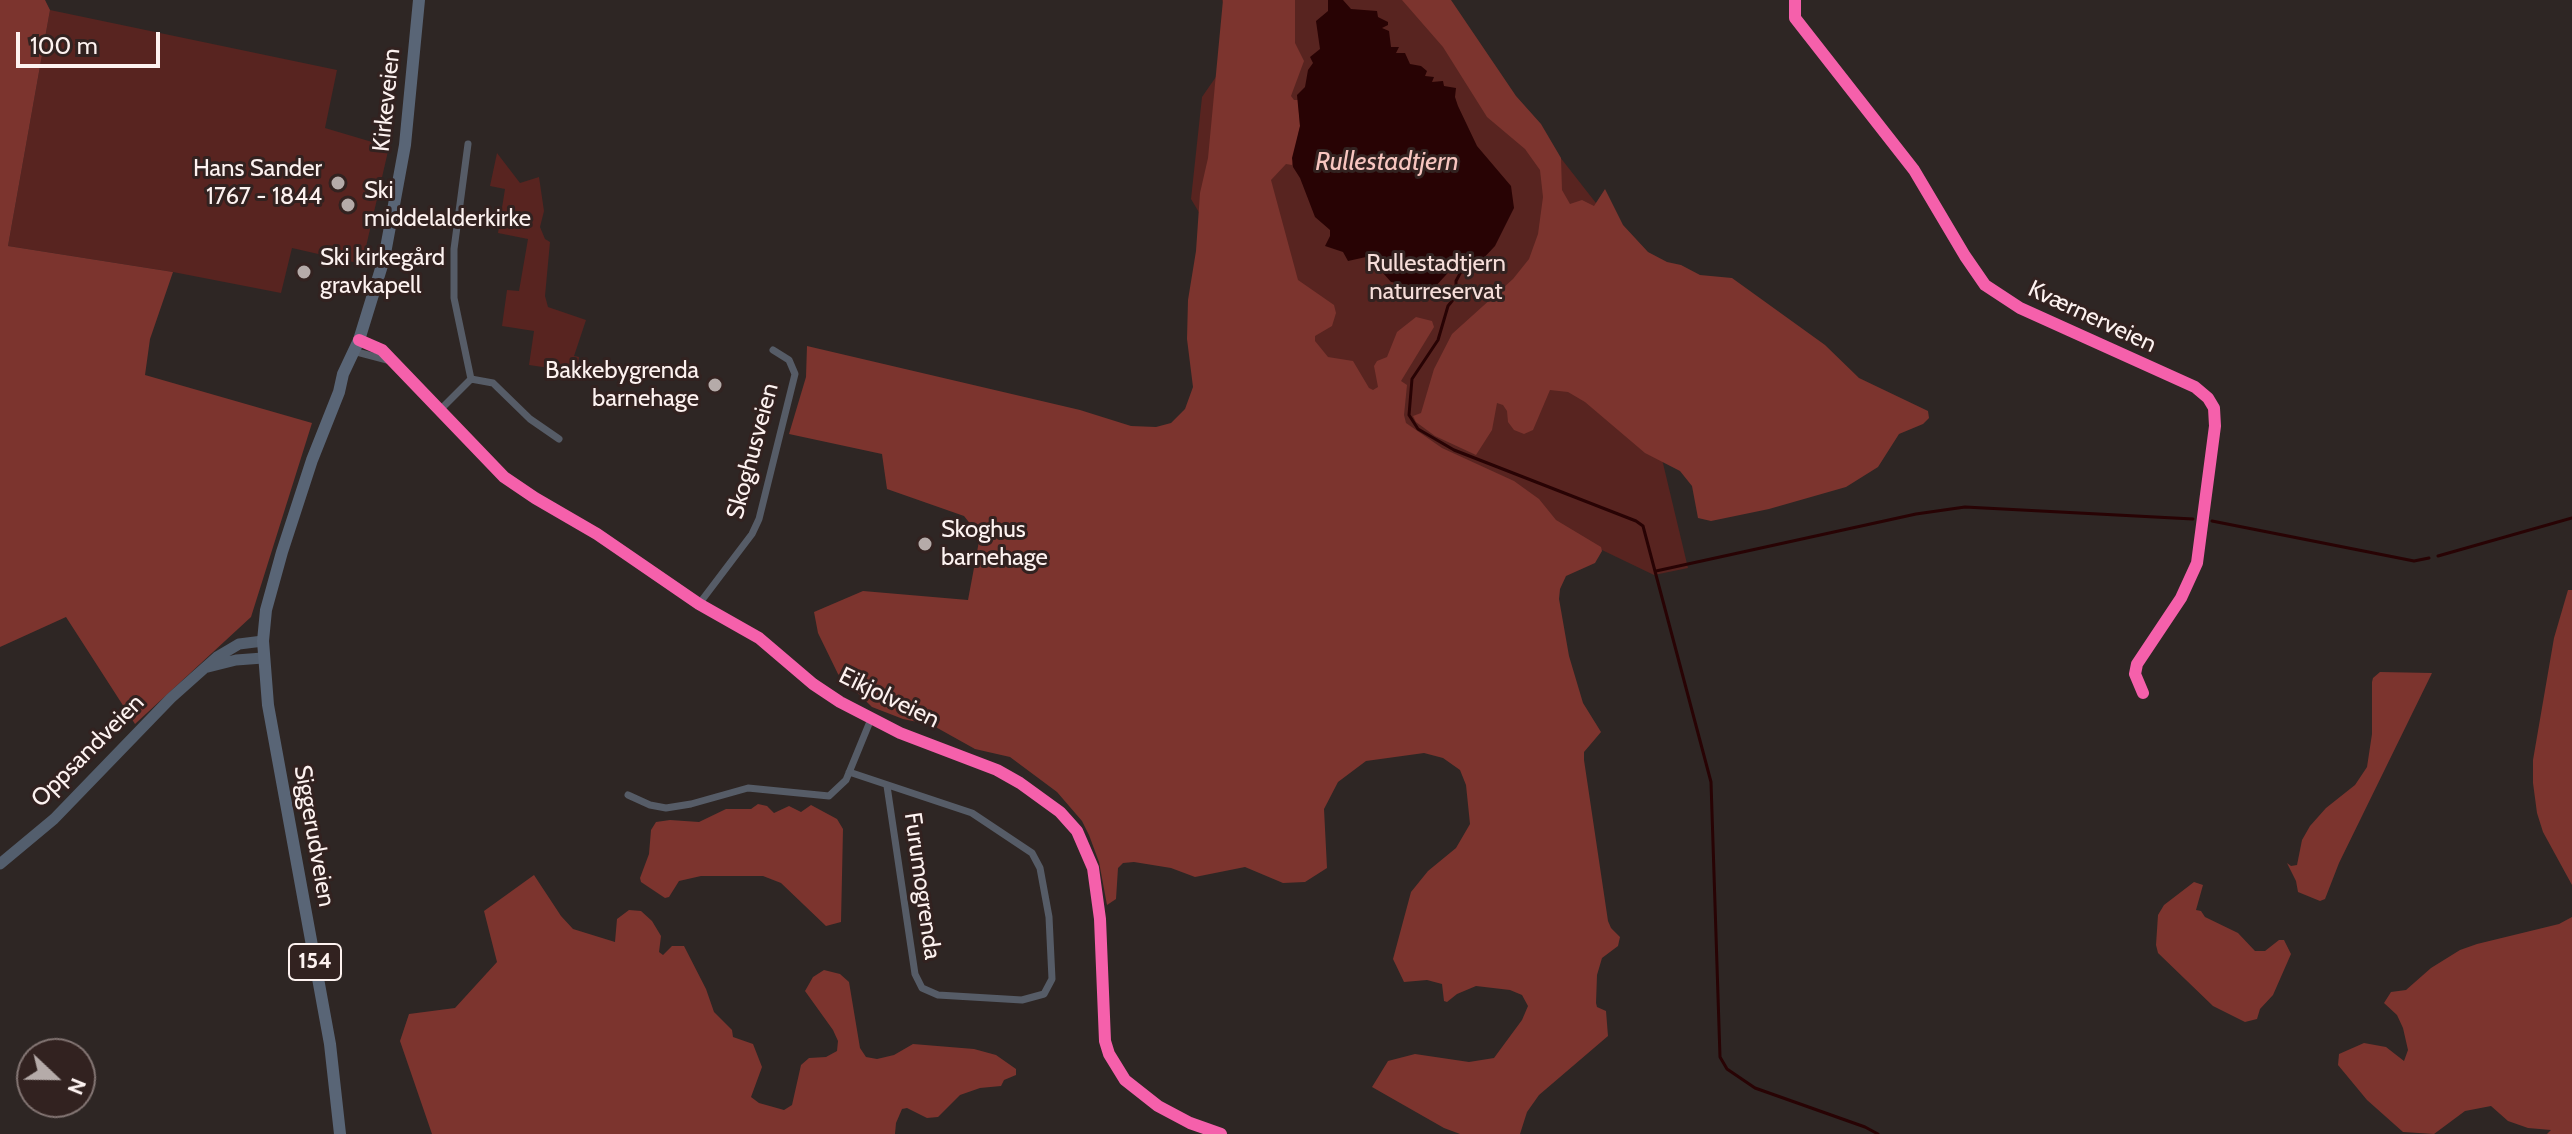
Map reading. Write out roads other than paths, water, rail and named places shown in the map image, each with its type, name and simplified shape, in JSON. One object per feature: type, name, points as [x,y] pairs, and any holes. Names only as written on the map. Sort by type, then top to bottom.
[{"type":"main road","name":"Kirkeveien","points":[[263,641],[266,610],[279,560],[343,374],[357,347],[382,267],[399,185],[419,0]]},
{"type":"main road","name":"Siggerudveien","points":[[263,641],[280,776],[330,1044],[340,1134]]},
{"type":"main road","name":"Oppsandveien","points":[[0,864],[54,819],[171,698],[207,667],[232,647],[263,641]]},
{"type":"main road","name":"Oppsandveien","points":[[207,667],[263,658]]},
{"type":"street","name":"Kværnerveien","points":[[1795,0],[1795,18],[1914,170],[1985,285],[2020,308],[2195,387],[2214,408],[2215,426],[2197,563],[2181,598],[2137,664],[2135,674],[2143,693]]},
{"type":"street","points":[[468,144],[454,249],[454,298],[471,379]]},
{"type":"street","name":"Eikjolveien","points":[[357,347],[382,350],[504,477],[554,511],[597,534],[699,604],[759,638],[813,684],[871,719],[997,770],[1060,812],[1077,831],[1093,868],[1101,933],[1105,1041],[1109,1054],[1125,1080],[1158,1106],[1190,1123],[1221,1134]]},
{"type":"street","points":[[357,347],[391,361]]},
{"type":"street","name":"Skoghusveien","points":[[699,604],[752,534],[759,519],[795,374],[789,360],[773,350]]},
{"type":"street","points":[[439,411],[471,379]]},
{"type":"street","points":[[471,379],[493,383],[530,419],[559,439]]},
{"type":"street","name":"Eikjolveien","points":[[628,795],[666,808],[748,788],[825,796],[842,787],[871,719]]},
{"type":"street","name":"Furumogrenda","points":[[849,772],[972,813],[1036,857],[1049,917],[1052,963],[1052,979],[1044,994],[1022,1000],[938,995],[922,988],[915,974],[887,786]]},
{"type":"water","name":"Rullestadtjern","points":[[1328,0],[1343,0],[1351,9],[1377,11],[1378,17],[1388,22],[1382,28],[1389,31],[1391,47],[1399,47],[1396,53],[1405,53],[1410,64],[1421,66],[1427,71],[1425,76],[1434,77],[1432,82],[1443,81],[1444,86],[1456,88],[1458,106],[1477,146],[1511,186],[1514,208],[1495,246],[1479,263],[1463,268],[1455,265],[1435,287],[1427,291],[1415,292],[1409,285],[1391,282],[1378,262],[1372,259],[1366,257],[1348,261],[1343,252],[1325,246],[1330,230],[1315,217],[1293,167],[1292,158],[1300,126],[1297,95],[1305,87],[1308,70],[1313,63],[1310,57],[1320,49],[1316,21],[1328,11]]},
{"type":"waterway","points":[[1463,268],[1456,281],[1456,296],[1448,306],[1438,340],[1412,379],[1409,415],[1418,429],[1454,450],[1643,526],[1711,782],[1720,1057],[1727,1069],[1755,1088],[1878,1134]]},
{"type":"waterway","points":[[1656,571],[1916,514],[1965,507],[2193,519]]},
{"type":"waterway","points":[[2438,556],[2572,518]]},
{"type":"waterway","points":[[2212,521],[2414,561],[2429,558]]},
{"type":"place","name":"Hans Sander 1767 - 1844","points":[[338,183]]},
{"type":"place","name":"Ski middelalderkirke","points":[[348,205]]},
{"type":"place","name":"Ski kirkegård gravkapell","points":[[304,272]]},
{"type":"place","name":"Bakkebygrenda barnehage","points":[[715,385]]},
{"type":"place","name":"Skoghus barnehage","points":[[925,544]]},
{"type":"park label","name":"Rullestadtjern naturreservat","points":[[1436,278]]}]
